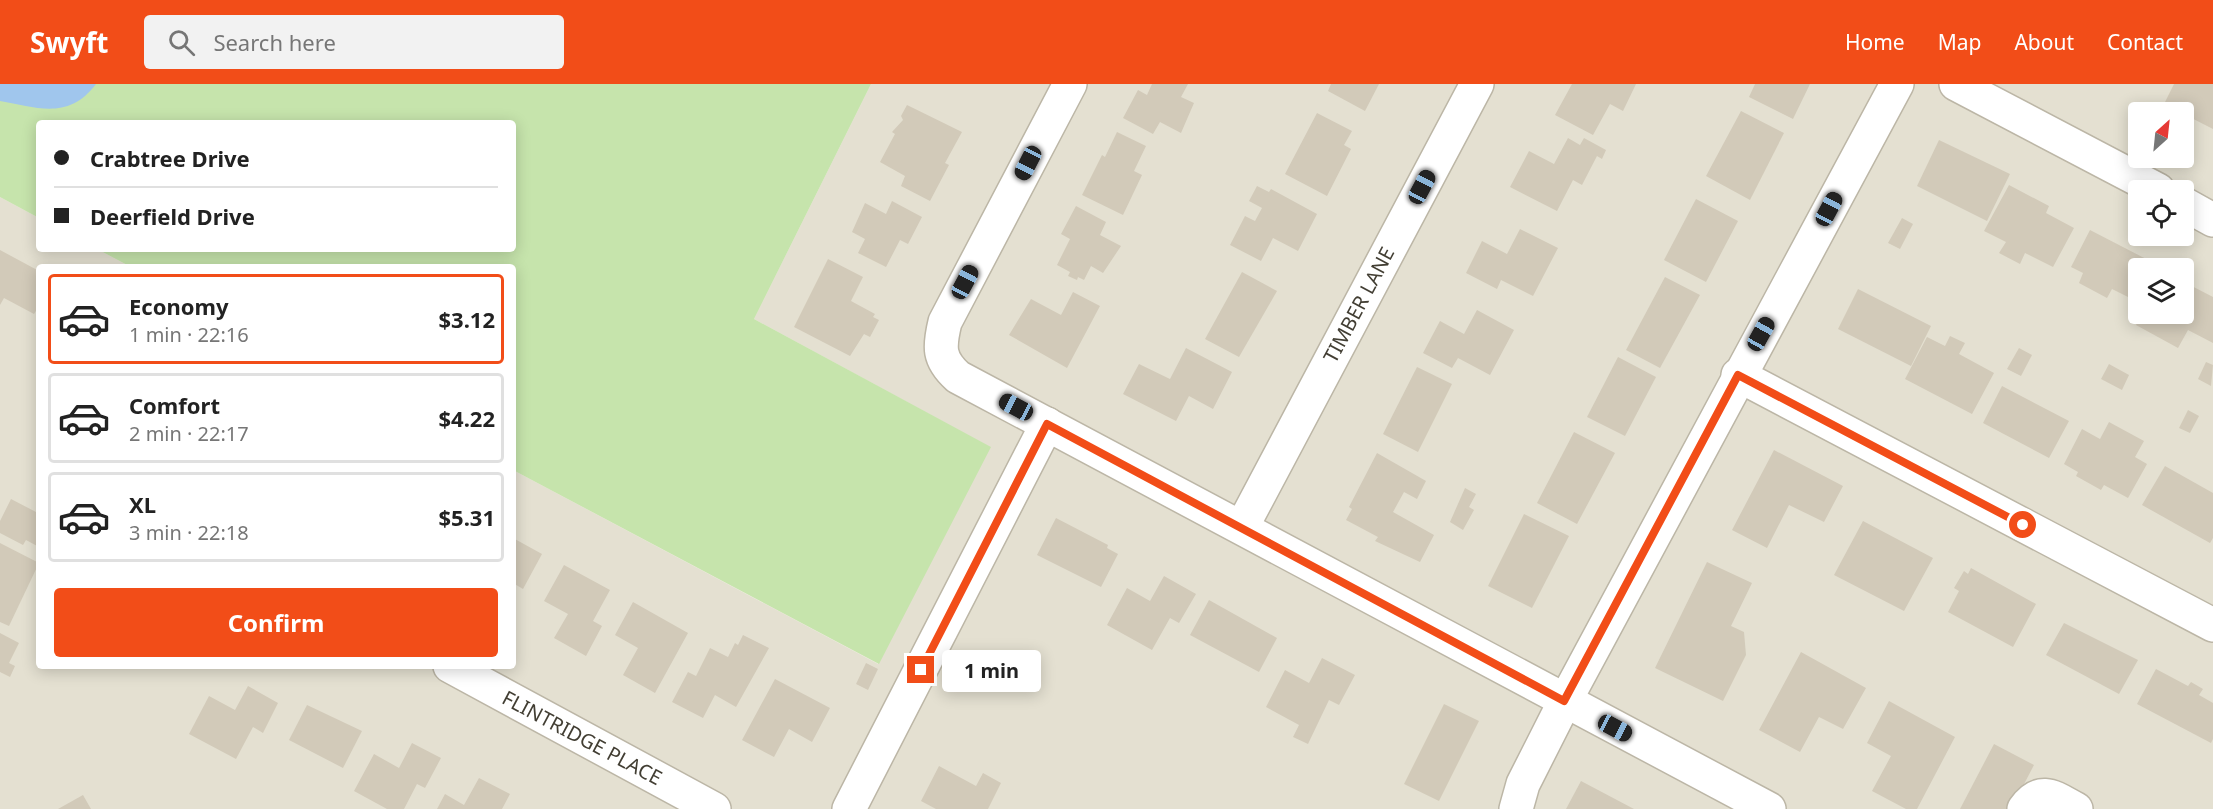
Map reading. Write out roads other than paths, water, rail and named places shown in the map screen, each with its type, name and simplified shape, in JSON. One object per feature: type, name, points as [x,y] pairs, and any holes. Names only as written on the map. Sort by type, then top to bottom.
[{"type":"street","points":[[1070,84],[945,322],[940,342],[944,364],[958,376],[1769,809]]},
{"type":"street","name":"TIMBER LANE","points":[[1242,527],[1477,84]]},
{"type":"street","points":[[1516,809],[1523,784],[1564,701],[1897,84]]},
{"type":"street","points":[[1956,84],[2139,180]]},
{"type":"street","points":[[2194,210],[2213,220]]},
{"type":"street","points":[[1738,375],[2213,625]]},
{"type":"street","points":[[849,809],[1047,424]]},
{"type":"street","name":"FLINTRIDGE PLACE","points":[[456,669],[714,809]]},
{"type":"street","points":[[2024,809],[2031,798],[2050,795],[2076,809]]},
{"type":"water","points":[[0,84],[96,84],[75,103],[52,109],[0,101]]}]
